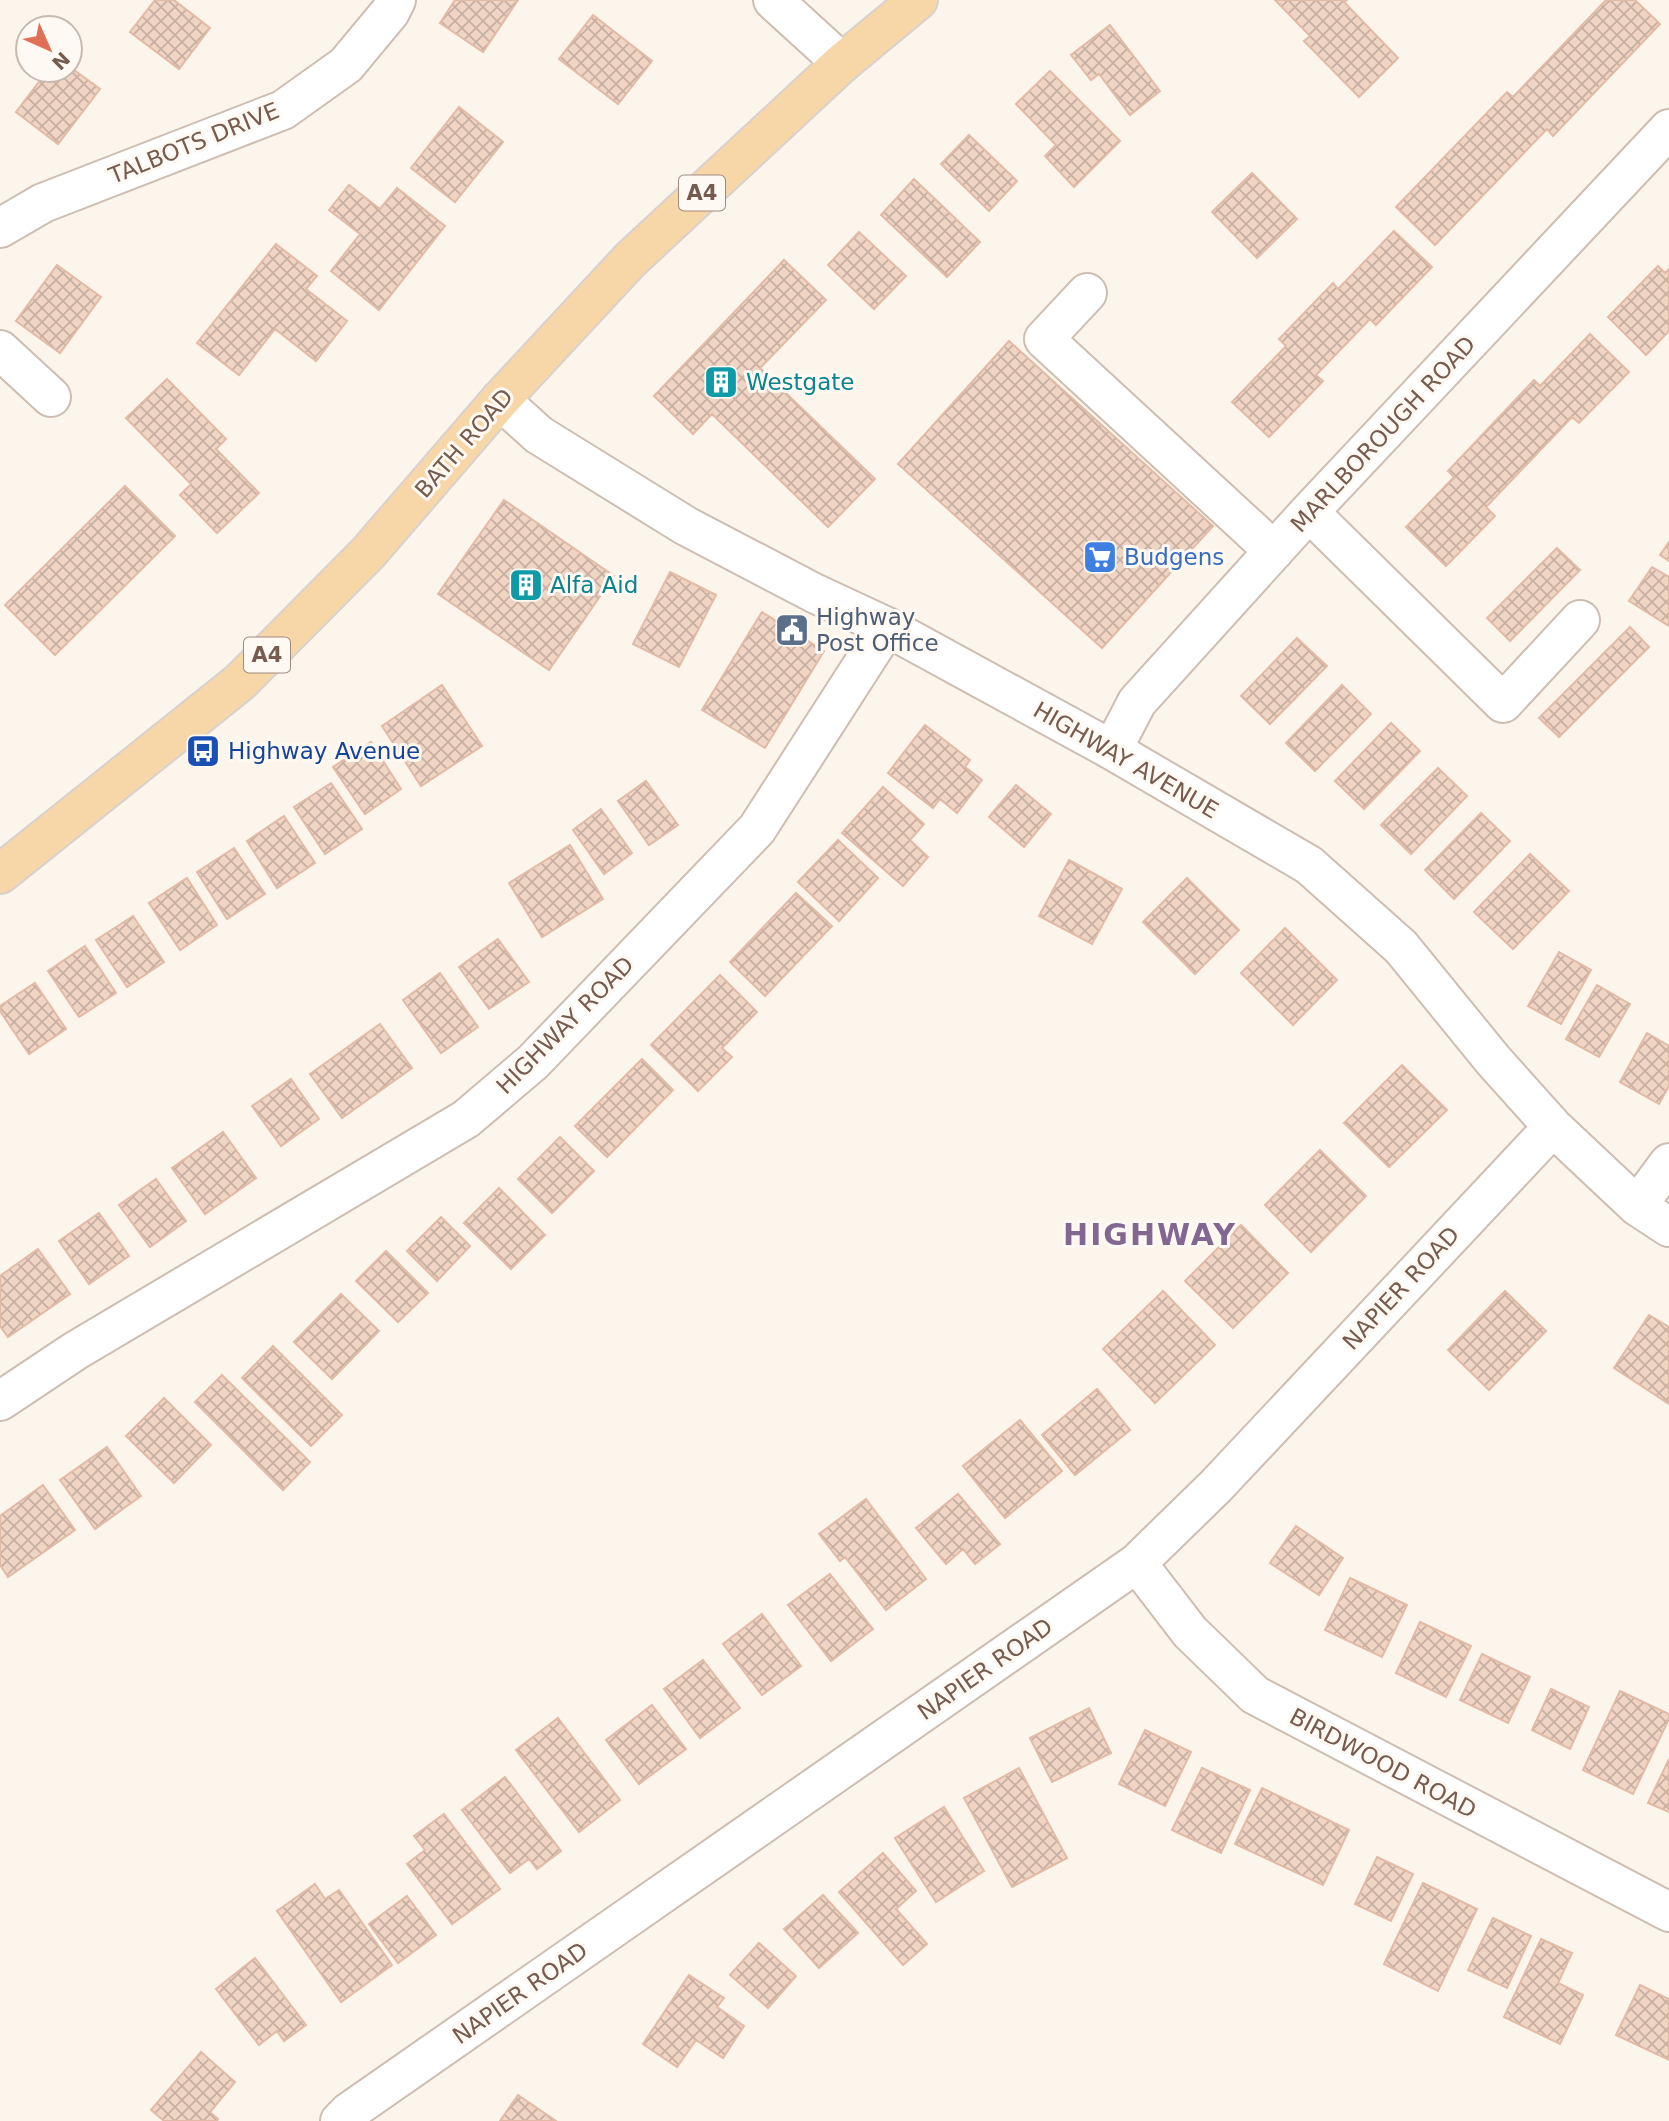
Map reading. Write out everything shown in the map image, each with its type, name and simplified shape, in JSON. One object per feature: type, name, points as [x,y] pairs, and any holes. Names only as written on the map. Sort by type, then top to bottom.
[{"type":"main road","name":"BATH ROAD","points":[[0,874],[240,682],[368,553],[500,400],[630,260],[842,63],[918,0]]},
{"type":"street","name":"TALBOTS DRIVE","points":[[0,228],[43,203],[283,110],[346,65],[390,12],[396,0]]},
{"type":"street","points":[[773,0],[842,63]]},
{"type":"street","name":"MARLBOROUGH ROAD","points":[[1112,750],[1137,702],[1309,512],[1669,129]]},
{"type":"street","points":[[1087,293],[1044,340],[1275,551]]},
{"type":"street","points":[[0,350],[51,397]]},
{"type":"street","name":"HIGHWAY AVENUE","points":[[500,400],[539,435],[686,526],[887,628],[1112,750],[1309,865],[1401,947],[1493,1060],[1553,1127],[1637,1206],[1669,1227]]},
{"type":"street","points":[[1309,512],[1503,703],[1580,620]]},
{"type":"street","name":"HIGHWAY ROAD","points":[[0,1401],[75,1351],[466,1119],[533,1062],[757,828],[887,628]]},
{"type":"street","name":"NAPIER ROAD","points":[[340,2121],[349,2112],[1137,1563],[1216,1486],[1553,1127]]},
{"type":"street","points":[[1637,1206],[1669,1163]]},
{"type":"street","name":"BIRDWOOD ROAD","points":[[1137,1563],[1190,1632],[1255,1695],[1669,1912]]},
{"type":"building","points":[[155,0],[174,0],[210,28],[179,69],[130,32]]},
{"type":"building","points":[[455,0],[518,0],[483,52],[440,23]]},
{"type":"building","points":[[1275,0],[1347,0],[1344,2],[1398,58],[1359,97],[1304,41],[1310,36]]},
{"type":"building","points":[[1606,0],[1635,0],[1660,24],[1553,136],[1547,129],[1435,245],[1396,207],[1507,92],[1513,97]]},
{"type":"building","points":[[593,15],[652,61],[618,104],[559,59]]},
{"type":"building","points":[[1110,25],[1160,91],[1130,115],[1099,74],[1091,80],[1071,55]]},
{"type":"building","points":[[1050,71],[1120,141],[1074,187],[1045,156],[1056,145],[1016,104]]},
{"type":"building","points":[[84,77],[100,89],[58,144],[16,112],[37,84],[84,84]]},
{"type":"building","points":[[459,107],[503,142],[455,202],[411,168]]},
{"type":"building","points":[[969,135],[1017,181],[989,211],[941,164]]},
{"type":"building","points":[[1252,173],[1297,219],[1257,258],[1212,212]]},
{"type":"building","points":[[914,179],[980,242],[947,277],[881,215]]},
{"type":"building","points":[[349,185],[380,209],[397,188],[445,226],[379,310],[331,271],[360,234],[329,210]]},
{"type":"building","points":[[1394,231],[1432,267],[1376,325],[1370,319],[1316,375],[1323,381],[1269,437],[1232,402],[1286,346],[1279,339],[1333,283],[1338,289]]},
{"type":"building","points":[[859,232],[906,276],[874,309],[828,265]]},
{"type":"building","points":[[276,244],[317,276],[306,289],[347,321],[316,361],[275,329],[239,375],[197,343]]},
{"type":"building","name":"Westgate","points":[[784,260],[826,300],[760,368],[875,479],[828,527],[712,414],[693,434],[654,396]]},
{"type":"building","points":[[57,265],[101,297],[60,353],[16,321]]},
{"type":"building","points":[[1658,266],[1665,273],[1669,269],[1669,331],[1646,355],[1608,317]]},
{"type":"building","points":[[1590,334],[1629,372],[1579,423],[1572,417],[1486,507],[1495,516],[1446,566],[1406,527],[1454,477],[1448,471],[1534,380],[1540,386]]},
{"type":"building","points":[[1009,341],[1213,526],[1102,648],[898,464]]},
{"type":"building","points":[[167,379],[226,439],[216,449],[259,493],[217,533],[180,495],[191,484],[126,418]]},
{"type":"building","points":[[125,486],[175,536],[55,655],[5,605]]},
{"type":"building","name":"Alfa Aid","points":[[504,500],[614,576],[549,670],[438,594]]},
{"type":"building","points":[[1669,542],[1669,561],[1660,555]]},
{"type":"building","points":[[1557,548],[1580,570],[1510,641],[1487,618]]},
{"type":"building","points":[[1652,567],[1669,577],[1669,626],[1629,601]]},
{"type":"building","points":[[670,572],[716,595],[679,667],[633,644]]},
{"type":"building","points":[[762,612],[824,651],[765,748],[702,710]]},
{"type":"building","points":[[1630,627],[1649,647],[1559,737],[1539,718]]},
{"type":"building","points":[[1297,638],[1327,666],[1270,724],[1241,696]]},
{"type":"building","points":[[442,685],[482,746],[421,786],[382,726]]},
{"type":"building","points":[[1342,685],[1371,714],[1315,771],[1286,743]]},
{"type":"building","points":[[1391,723],[1420,751],[1364,809],[1335,781]]},
{"type":"building","points":[[925,725],[970,760],[965,767],[982,780],[957,813],[940,799],[933,808],[888,773]]},
{"type":"building","points":[[371,742],[401,789],[365,814],[333,767]]},
{"type":"building","points":[[1438,768],[1467,796],[1411,854],[1381,825]]},
{"type":"building","points":[[646,781],[678,825],[649,845],[618,801]]},
{"type":"building","points":[[331,783],[362,829],[325,854],[294,807]]},
{"type":"building","points":[[1016,785],[1051,814],[1024,847],[989,817]]},
{"type":"building","points":[[883,787],[924,824],[910,840],[928,857],[903,886],[842,833]]},
{"type":"building","points":[[601,809],[632,853],[604,874],[573,830]]},
{"type":"building","points":[[1481,813],[1510,841],[1454,899],[1425,870]]},
{"type":"building","points":[[284,816],[315,863],[277,888],[247,841]]},
{"type":"building","points":[[838,840],[878,878],[839,921],[798,882]]},
{"type":"building","points":[[570,845],[603,899],[542,937],[509,883]]},
{"type":"building","points":[[234,848],[265,894],[227,919],[197,872]]},
{"type":"building","points":[[1530,854],[1569,891],[1513,949],[1474,912]]},
{"type":"building","points":[[1069,860],[1122,889],[1092,944],[1039,916]]},
{"type":"building","points":[[187,878],[217,925],[180,950],[149,903]]},
{"type":"building","points":[[1187,878],[1239,930],[1195,974],[1143,922]]},
{"type":"building","points":[[796,893],[832,926],[765,996],[730,962]]},
{"type":"building","points":[[133,916],[164,962],[127,987],[96,940]]},
{"type":"building","points":[[1285,928],[1337,980],[1293,1025],[1241,973]]},
{"type":"building","points":[[498,939],[529,982],[489,1009],[459,967]]},
{"type":"building","points":[[85,946],[116,993],[79,1017],[48,971]]},
{"type":"building","points":[[1559,952],[1591,970],[1561,1024],[1528,1006]]},
{"type":"building","points":[[440,973],[478,1027],[441,1053],[403,1000]]},
{"type":"building","points":[[720,975],[757,1012],[722,1048],[732,1057],[698,1091],[651,1045]]},
{"type":"building","points":[[35,983],[66,1029],[29,1054],[0,1011],[0,1006]]},
{"type":"building","points":[[1597,985],[1630,1004],[1599,1057],[1566,1039]]},
{"type":"building","points":[[380,1024],[412,1068],[342,1118],[310,1074]]},
{"type":"building","points":[[1647,1033],[1669,1046],[1669,1086],[1659,1104],[1620,1082]]},
{"type":"building","points":[[642,1059],[673,1090],[607,1157],[575,1126]]},
{"type":"building","points":[[1402,1065],[1447,1110],[1389,1167],[1344,1123]]},
{"type":"building","points":[[291,1079],[319,1119],[281,1146],[252,1106]]},
{"type":"building","points":[[223,1132],[256,1178],[205,1214],[172,1168]]},
{"type":"building","points":[[560,1137],[594,1171],[552,1213],[518,1179]]},
{"type":"building","points":[[1320,1150],[1366,1196],[1311,1252],[1265,1205]]},
{"type":"building","points":[[156,1179],[186,1221],[150,1247],[119,1205]]},
{"type":"building","points":[[499,1188],[545,1235],[511,1269],[464,1223]]},
{"type":"building","points":[[99,1213],[129,1256],[89,1284],[59,1241]]},
{"type":"building","points":[[441,1217],[470,1246],[437,1281],[407,1251]]},
{"type":"building","points":[[1241,1225],[1288,1273],[1233,1328],[1185,1281]]},
{"type":"building","points":[[38,1249],[70,1294],[8,1337],[0,1326],[0,1276]]},
{"type":"building","points":[[386,1251],[428,1293],[398,1322],[356,1281]]},
{"type":"building","points":[[1163,1291],[1215,1345],[1155,1403],[1103,1349]]},
{"type":"building","points":[[1505,1291],[1546,1331],[1489,1390],[1448,1350]]},
{"type":"building","points":[[341,1294],[379,1331],[332,1379],[294,1342]]},
{"type":"building","points":[[1649,1315],[1669,1327],[1669,1404],[1614,1368]]},
{"type":"building","points":[[273,1346],[342,1415],[311,1446],[242,1378]]},
{"type":"building","points":[[222,1375],[310,1462],[283,1490],[195,1402]]},
{"type":"building","points":[[1097,1389],[1130,1430],[1075,1475],[1042,1435]]},
{"type":"building","points":[[164,1398],[211,1445],[174,1483],[126,1436]]},
{"type":"building","points":[[1020,1420],[1062,1471],[1005,1518],[963,1466]]},
{"type":"building","points":[[107,1447],[141,1496],[95,1529],[60,1480]]},
{"type":"building","points":[[43,1485],[75,1530],[8,1577],[0,1565],[0,1516]]},
{"type":"building","points":[[958,1494],[1000,1544],[975,1564],[963,1549],[946,1564],[916,1528]]},
{"type":"building","points":[[866,1499],[926,1579],[886,1610],[845,1557],[840,1561],[819,1534]]},
{"type":"building","points":[[1296,1526],[1343,1558],[1319,1595],[1270,1563]]},
{"type":"building","points":[[830,1574],[873,1629],[831,1661],[788,1605]]},
{"type":"building","points":[[1350,1578],[1407,1605],[1382,1657],[1325,1630]]},
{"type":"building","points":[[762,1614],[801,1666],[762,1695],[723,1644]]},
{"type":"building","points":[[1420,1622],[1471,1646],[1446,1697],[1396,1673]]},
{"type":"building","points":[[1482,1654],[1530,1677],[1508,1723],[1460,1700]]},
{"type":"building","points":[[703,1660],[740,1708],[700,1738],[664,1689]]},
{"type":"building","points":[[1551,1689],[1589,1707],[1570,1749],[1532,1730]]},
{"type":"building","points":[[1620,1691],[1669,1714],[1633,1794],[1583,1770]]},
{"type":"building","points":[[652,1705],[686,1749],[639,1784],[606,1740]]},
{"type":"building","points":[[1089,1708],[1111,1753],[1052,1782],[1030,1738]]},
{"type":"building","points":[[558,1718],[620,1800],[579,1832],[516,1750]]},
{"type":"building","points":[[1145,1730],[1191,1752],[1165,1806],[1119,1784]]},
{"type":"building","points":[[1669,1759],[1669,1812],[1648,1803]]},
{"type":"building","points":[[1019,1768],[1067,1858],[1012,1887],[964,1798]]},
{"type":"building","points":[[1202,1768],[1250,1790],[1221,1853],[1172,1830]]},
{"type":"building","points":[[505,1777],[561,1851],[537,1869],[529,1859],[510,1873],[462,1810]]},
{"type":"building","points":[[1262,1788],[1349,1830],[1323,1885],[1235,1844]]},
{"type":"building","points":[[944,1807],[984,1871],[936,1902],[895,1838]]},
{"type":"building","points":[[444,1814],[500,1889],[452,1924],[407,1864],[425,1850],[414,1836]]},
{"type":"building","points":[[883,1853],[916,1891],[896,1909],[927,1944],[903,1965],[839,1892]]},
{"type":"building","points":[[1377,1857],[1413,1874],[1391,1921],[1355,1904]]},
{"type":"building","points":[[1423,1883],[1477,1909],[1438,1991],[1384,1964]]},
{"type":"building","points":[[315,1884],[325,1899],[339,1890],[392,1965],[341,2002],[277,1911]]},
{"type":"building","points":[[823,1895],[858,1933],[819,1968],[784,1929]]},
{"type":"building","points":[[407,1896],[436,1935],[398,1963],[369,1924]]},
{"type":"building","points":[[1493,1918],[1531,1936],[1507,1988],[1468,1970]]},
{"type":"building","points":[[1541,1939],[1572,1953],[1558,1983],[1583,1995],[1560,2044],[1504,2017]]},
{"type":"building","points":[[759,1943],[796,1976],[768,2008],[730,1975]]},
{"type":"building","points":[[255,1958],[306,2025],[284,2041],[277,2031],[259,2045],[216,1989]]},
{"type":"building","points":[[689,1975],[724,1998],[717,2007],[744,2026],[723,2058],[696,2040],[677,2067],[643,2044]]},
{"type":"building","points":[[1640,1985],[1669,1999],[1669,2060],[1616,2035]]},
{"type":"building","points":[[201,2052],[235,2082],[210,2112],[217,2121],[164,2121],[151,2110]]},
{"type":"building","points":[[518,2095],[556,2121],[500,2121]]},
{"type":"place","name":"Westgate","points":[[721,382]]},
{"type":"place","name":"Budgens","points":[[1100,557]]},
{"type":"place","name":"Alfa Aid","points":[[526,585]]},
{"type":"place","name":"Highway Post Office","points":[[792,630]]},
{"type":"place","name":"Highway Avenue","points":[[203,751]]},
{"type":"district","name":"HIGHWAY","points":[[1150,1234]]}]
